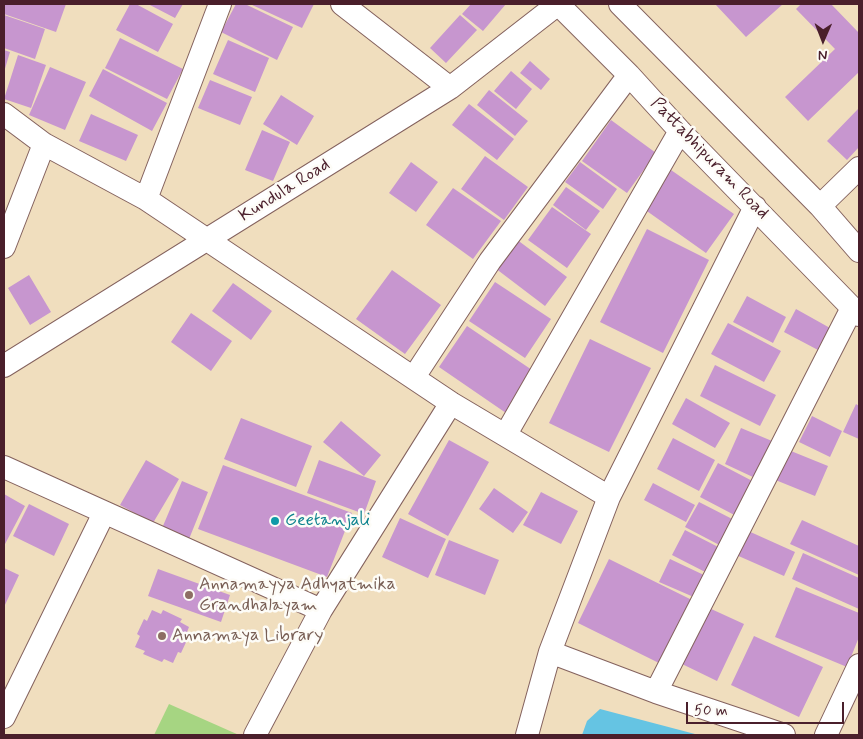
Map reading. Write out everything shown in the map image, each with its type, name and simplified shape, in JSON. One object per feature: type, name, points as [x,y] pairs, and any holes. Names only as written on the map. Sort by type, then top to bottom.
[{"type":"street","points":[[146,199],[220,4]]},
{"type":"street","points":[[342,4],[450,88]]},
{"type":"street","name":"Kundula Road","points":[[4,366],[450,88],[558,4]]},
{"type":"street","name":"Pattabhipuram Road","points":[[558,4],[629,75],[787,243],[856,312]]},
{"type":"street","points":[[620,4],[820,206],[859,251]]},
{"type":"street","points":[[414,377],[490,261],[629,75]]},
{"type":"street","points":[[4,114],[44,144],[146,199],[208,239],[451,403],[609,497]]},
{"type":"street","points":[[506,434],[680,131]]},
{"type":"street","points":[[4,248],[44,144]]},
{"type":"street","points":[[820,206],[859,168]]},
{"type":"street","points":[[527,735],[550,652],[609,497],[755,207]]},
{"type":"street","points":[[656,692],[856,312]]},
{"type":"street","points":[[255,735],[321,610],[451,403]]},
{"type":"street","points":[[4,467],[321,610]]},
{"type":"street","points":[[4,717],[104,513]]},
{"type":"street","points":[[550,652],[656,692],[784,735]]},
{"type":"street","points":[[826,735],[859,665]]},
{"type":"green space","points":[[169,704],[239,735],[154,735]]},
{"type":"water","points":[[600,709],[697,735],[582,735],[587,721]]},
{"type":"building","points":[[4,4],[66,4],[56,32],[4,14]]},
{"type":"building","points":[[130,4],[136,4],[173,24],[158,52],[116,30]]},
{"type":"building","points":[[148,4],[183,4],[175,18]]},
{"type":"building","points":[[236,4],[245,4],[293,27],[277,60],[221,32]]},
{"type":"building","points":[[250,4],[314,4],[302,28]]},
{"type":"building","points":[[471,4],[506,4],[483,31],[462,14]]},
{"type":"building","points":[[715,4],[783,4],[746,37]]},
{"type":"building","points":[[801,4],[831,4],[859,33],[859,72],[808,121],[785,97],[835,49],[796,9]]},
{"type":"building","points":[[4,15],[45,29],[35,59],[4,48]]},
{"type":"building","points":[[460,15],[477,30],[446,63],[430,48]]},
{"type":"building","points":[[120,38],[183,69],[167,99],[105,68]]},
{"type":"building","points":[[228,40],[269,58],[255,92],[213,74]]},
{"type":"building","points":[[4,50],[10,52],[4,72]]},
{"type":"building","points":[[18,55],[46,65],[31,108],[4,99]]},
{"type":"building","points":[[530,61],[550,79],[541,90],[520,73]]},
{"type":"building","points":[[50,67],[86,82],[65,130],[29,115]]},
{"type":"building","points":[[103,69],[167,103],[152,131],[89,96]]},
{"type":"building","points":[[511,71],[532,89],[516,109],[494,91]]},
{"type":"building","points":[[210,80],[252,97],[240,125],[198,108]]},
{"type":"building","points":[[489,90],[528,121],[515,136],[477,105]]},
{"type":"building","points":[[281,95],[314,116],[297,145],[263,124]]},
{"type":"building","points":[[469,104],[514,139],[497,160],[452,125]]},
{"type":"building","points":[[859,108],[859,147],[847,160],[827,141]]},
{"type":"building","points":[[91,114],[138,135],[126,161],[79,141]]},
{"type":"building","points":[[611,120],[656,153],[627,193],[582,161]]},
{"type":"building","points":[[262,130],[290,142],[273,181],[245,170]]},
{"type":"building","points":[[485,156],[528,187],[504,220],[461,189]]},
{"type":"building","points":[[411,162],[438,182],[416,212],[389,193]]},
{"type":"building","points":[[580,162],[617,189],[603,209],[565,182]]},
{"type":"building","points":[[671,170],[734,214],[706,253],[644,209]]},
{"type":"building","points":[[566,187],[600,211],[586,230],[553,205]]},
{"type":"building","points":[[453,188],[501,221],[473,259],[426,225]]},
{"type":"building","points":[[552,207],[591,234],[567,268],[528,240]]},
{"type":"building","points":[[647,229],[709,260],[663,353],[600,322]]},
{"type":"building","points":[[516,239],[567,277],[545,306],[495,268]]},
{"type":"building","points":[[392,270],[441,305],[405,354],[356,319]]},
{"type":"building","points":[[29,275],[51,312],[30,325],[8,288]]},
{"type":"building","points":[[495,282],[551,319],[525,358],[469,321]]},
{"type":"building","points":[[233,283],[272,311],[251,340],[212,311]]},
{"type":"building","points":[[747,296],[786,317],[773,343],[733,322]]},
{"type":"building","points":[[796,309],[830,328],[818,350],[784,332]]},
{"type":"building","points":[[191,313],[232,341],[211,371],[171,342]]},
{"type":"building","points":[[728,323],[781,351],[764,382],[711,354]]},
{"type":"building","points":[[467,326],[535,372],[506,413],[439,367]]},
{"type":"building","points":[[590,339],[651,368],[609,452],[549,423]]},
{"type":"building","points":[[715,365],[776,395],[760,426],[700,396]]},
{"type":"building","points":[[686,398],[730,423],[715,448],[672,424]]},
{"type":"building","points":[[856,404],[859,406],[859,439],[843,432]]},
{"type":"building","points":[[812,416],[842,431],[830,457],[799,442]]},
{"type":"building","points":[[241,418],[312,446],[296,487],[224,459]]},
{"type":"building","points":[[341,421],[381,455],[364,476],[323,442]]},
{"type":"building","points":[[741,428],[772,441],[755,478],[725,464]]},
{"type":"building","points":[[673,438],[715,460],[699,491],[657,469]]},
{"type":"building","points":[[449,440],[489,462],[448,536],[408,514]]},
{"type":"building","points":[[786,449],[828,466],[815,496],[773,479]]},
{"type":"building","points":[[146,460],[179,479],[153,523],[120,505]]},
{"type":"building","points":[[319,460],[376,481],[364,514],[307,493]]},
{"type":"building","points":[[718,463],[760,485],[742,519],[700,497]]},
{"type":"building","name":"Geetanjali","points":[[223,465],[352,513],[327,577],[198,529]]},
{"type":"building","points":[[182,481],[208,492],[187,544],[160,533]]},
{"type":"building","points":[[653,483],[695,505],[686,522],[644,500]]},
{"type":"building","points":[[494,488],[528,512],[513,533],[479,509]]},
{"type":"building","points":[[541,492],[578,511],[561,544],[523,525]]},
{"type":"building","points":[[4,494],[25,506],[4,546]]},
{"type":"building","points":[[699,502],[740,523],[727,549],[685,527]]},
{"type":"building","points":[[29,504],[69,524],[54,556],[13,536]]},
{"type":"building","points":[[400,518],[446,539],[428,578],[382,557]]},
{"type":"building","points":[[802,520],[859,546],[859,575],[790,544]]},
{"type":"building","points":[[685,530],[724,550],[711,575],[672,555]]},
{"type":"building","points":[[746,530],[795,552],[784,576],[734,554]]},
{"type":"building","points":[[449,540],[499,560],[485,595],[435,575]]},
{"type":"building","points":[[803,553],[859,578],[859,609],[792,579]]},
{"type":"building","points":[[609,559],[692,600],[661,664],[578,623]]},
{"type":"building","points":[[670,559],[706,576],[696,598],[659,582]]},
{"type":"building","points":[[4,568],[19,575],[4,607]]},
{"type":"building","name":"Annamayya Adhyatmika Grandhalayam","points":[[158,569],[230,595],[221,622],[148,596]]},
{"type":"building","points":[[796,587],[859,613],[859,637],[847,667],[775,637]]},
{"type":"building","points":[[709,608],[744,624],[717,681],[682,664]]},
{"type":"building","name":"Annamaya Library","points":[[152,610],[161,614],[163,610],[182,619],[180,622],[189,627],[185,637],[188,638],[181,653],[178,652],[173,663],[164,659],[162,662],[143,654],[145,651],[135,647],[140,636],[137,634],[144,619],[147,621]]},
{"type":"building","points":[[754,636],[823,667],[799,717],[731,685]]},
{"type":"place","name":"Geetanjali","points":[[275,521]]},
{"type":"place","name":"Annamayya Adhyatmika Grandhalayam","points":[[189,595]]},
{"type":"place","name":"Annamaya Library","points":[[162,636]]}]
